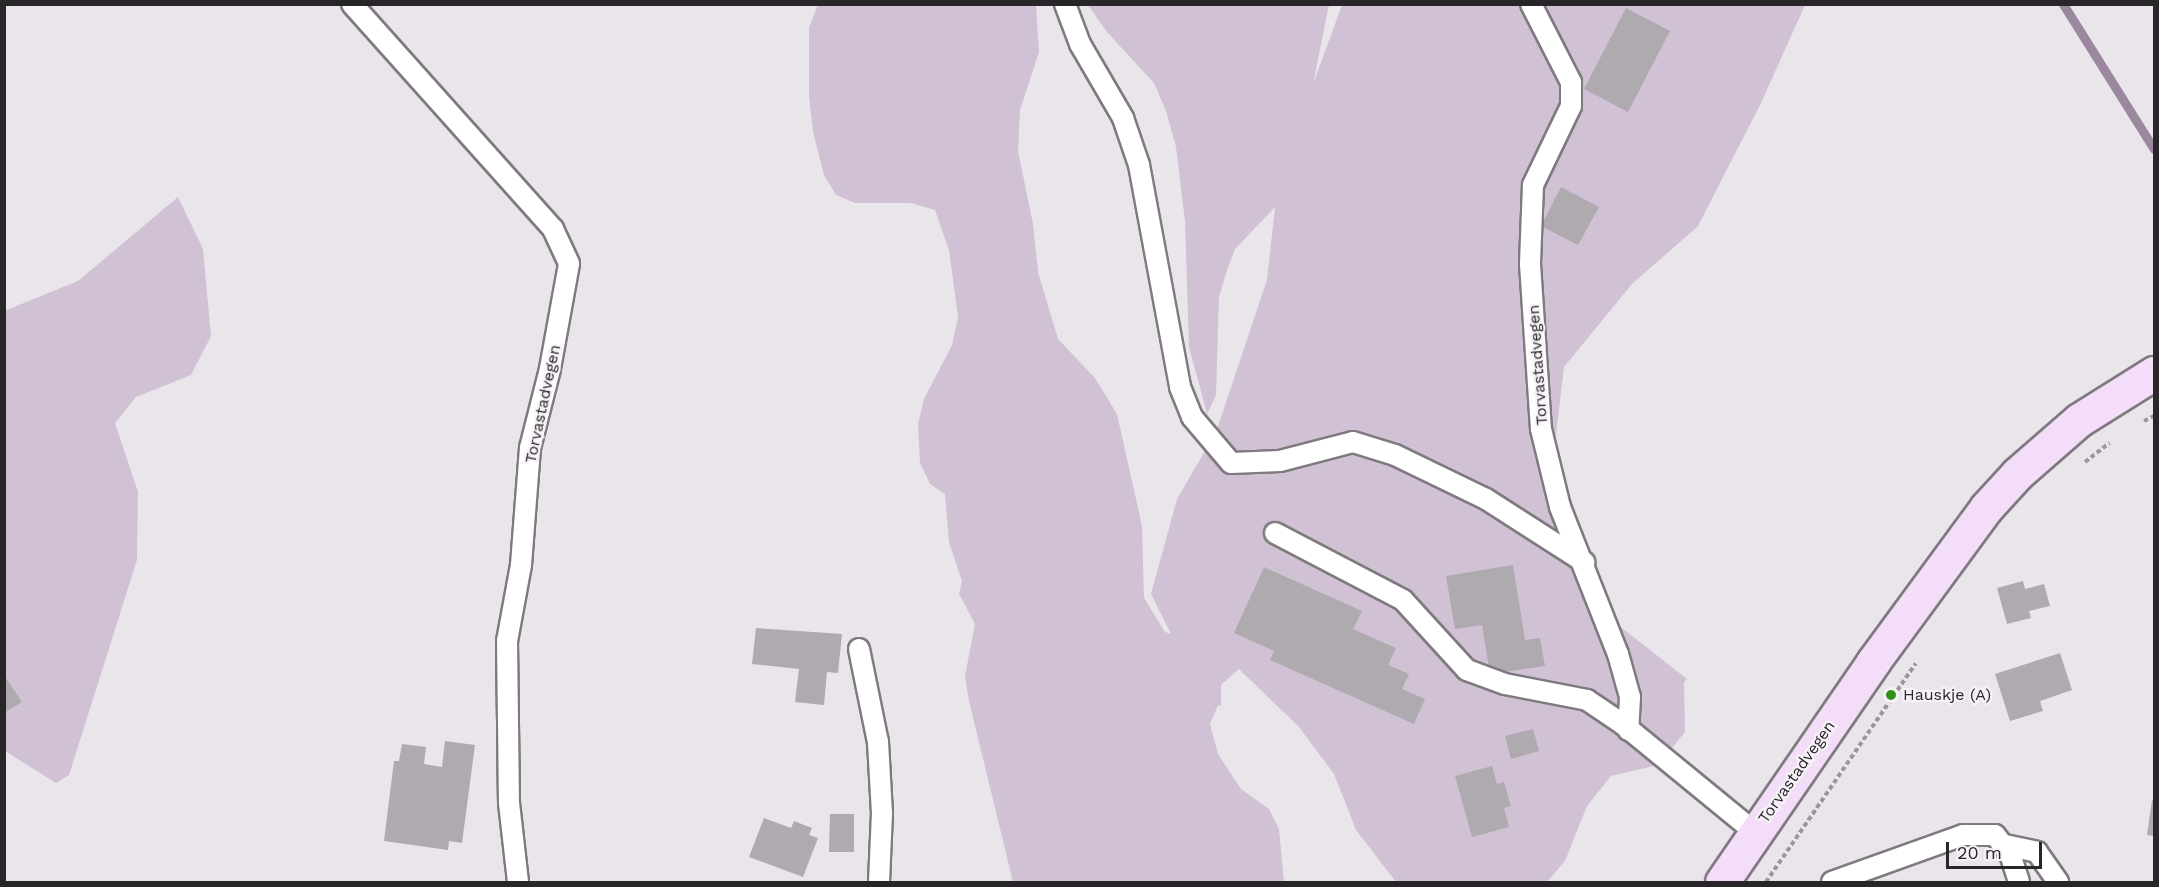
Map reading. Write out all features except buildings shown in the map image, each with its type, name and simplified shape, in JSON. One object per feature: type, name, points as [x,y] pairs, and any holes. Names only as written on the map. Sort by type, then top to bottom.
[{"type":"main road","name":"Torvastadvegen","points":[[1728,880],[1756,833],[1986,508],[2071,427],[2154,373]]},
{"type":"lane","name":"Torvastadvegen","points":[[352,4],[553,229],[569,264],[550,369],[530,448],[521,565],[507,640],[509,803],[518,882]]},
{"type":"lane","points":[[1065,4],[1080,44],[1123,118],[1139,165],[1180,387],[1192,417],[1231,463],[1280,461],[1353,442],[1395,455],[1486,499],[1584,562]]},
{"type":"lane","name":"Torvastadvegen","points":[[1531,4],[1571,82],[1571,106],[1533,185],[1530,264],[1541,429],[1560,507],[1584,562],[1630,697],[1628,730]]},
{"type":"lane","name":"Torvastadvegen","points":[[1275,533],[1403,600],[1467,670],[1505,684],[1587,700],[1756,833]]},
{"type":"lane","points":[[859,649],[878,742],[882,813],[879,882]]},
{"type":"lane","points":[[1832,882],[1963,835],[1995,835],[2005,845],[2019,882]]},
{"type":"lane","points":[[2005,845],[2037,852],[2058,882]]},
{"type":"path","points":[[2135,426],[2154,416]]},
{"type":"path","points":[[2078,467],[2112,441]]},
{"type":"path","points":[[1766,882],[1919,658]]},
{"type":"shaded area","points":[[818,4],[1036,5],[1039,52],[1020,110],[1018,151],[1033,224],[1038,272],[1058,339],[1095,378],[1117,414],[1142,526],[1144,598],[1165,632],[1171,634],[1151,594],[1177,499],[1216,432],[1267,280],[1275,207],[1235,249],[1228,267],[1219,297],[1216,395],[1207,414],[1189,347],[1185,221],[1176,147],[1166,111],[1154,83],[1107,32],[1088,5],[1329,5],[1313,84],[1342,5],[1805,5],[1761,103],[1698,226],[1632,284],[1564,367],[1555,443],[1604,614],[1687,679],[1684,682],[1685,732],[1658,765],[1611,776],[1587,806],[1565,861],[1547,882],[1396,882],[1356,830],[1334,774],[1299,727],[1239,669],[1221,685],[1221,706],[1218,705],[1210,724],[1218,754],[1241,789],[1269,809],[1279,829],[1284,882],[1013,882],[965,676],[975,624],[959,594],[962,581],[949,542],[945,494],[930,484],[920,463],[918,424],[924,399],[952,345],[958,317],[949,250],[935,210],[911,203],[855,203],[836,195],[824,175],[813,132],[809,95],[809,28]]},
{"type":"shaded area","points":[[178,197],[203,249],[211,336],[191,375],[136,397],[115,423],[138,492],[137,560],[69,775],[56,783],[5,751],[4,311],[78,281]]},
{"type":"waterway","points":[[2063,4],[2154,149]]},
{"type":"place","name":"Hauskje (A)","points":[[1891,695]]}]
